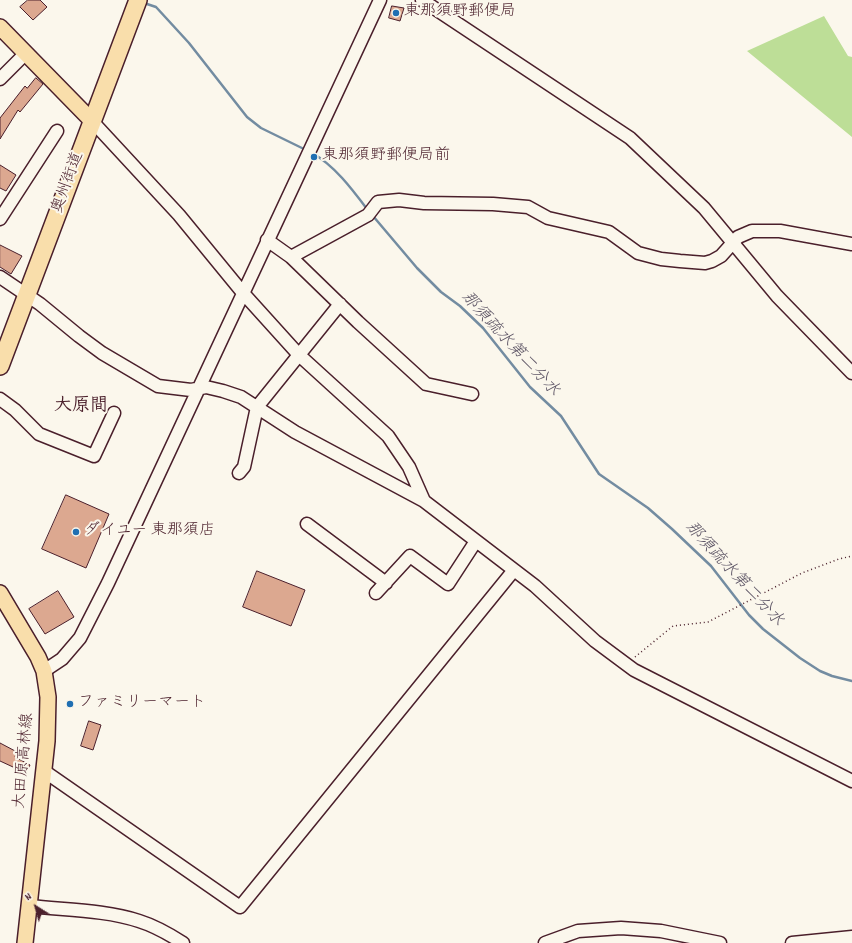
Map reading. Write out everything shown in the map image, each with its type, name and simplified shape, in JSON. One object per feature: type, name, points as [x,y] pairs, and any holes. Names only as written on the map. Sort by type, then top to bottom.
[{"type":"highway","name":"奥州街道","points":[[0,366],[138,0]]},
{"type":"main road","points":[[0,27],[92,121]]},
{"type":"main road","name":"大田原高林線","points":[[0,593],[28,639],[44,671],[48,697],[44,771],[25,943]]},
{"type":"street","points":[[44,671],[62,659],[80,638],[380,0]]},
{"type":"street","points":[[422,0],[630,138],[704,208],[777,296],[852,373]]},
{"type":"street","points":[[0,79],[26,54]]},
{"type":"street","points":[[92,121],[179,215],[243,293],[299,355],[388,436],[409,467],[424,501]]},
{"type":"street","points":[[0,218],[57,131]]},
{"type":"street","points":[[291,257],[368,215],[378,202],[399,200],[424,203],[485,203],[528,207],[548,218],[609,232],[638,253],[661,259],[705,263],[721,256],[738,237],[752,231],[780,230],[852,244]]},
{"type":"street","points":[[267,240],[291,257],[426,384],[472,394]]},
{"type":"street","points":[[0,276],[102,353],[158,386],[190,390],[206,387],[241,397],[295,432],[424,501],[514,570],[562,609],[595,641],[634,670],[852,781]]},
{"type":"street","points":[[239,473],[244,466],[257,408],[340,304]]},
{"type":"street","points":[[0,399],[15,410],[39,434],[94,456],[114,413]]},
{"type":"street","points":[[307,524],[386,583]]},
{"type":"street","points":[[376,593],[410,556],[448,584],[476,541]]},
{"type":"street","points":[[44,771],[240,907],[514,570]]},
{"type":"street","points":[[30,906],[120,916],[140,921],[162,930],[183,943]]},
{"type":"street","points":[[545,943],[578,930],[621,928],[661,931],[720,943]]},
{"type":"street","points":[[792,943],[852,937]]},
{"type":"path","points":[[626,664],[673,626],[708,622],[802,573],[839,559],[852,556]]},
{"type":"green space","points":[[824,16],[848,56],[852,57],[852,137],[747,51]]},
{"type":"building","points":[[28,0],[40,0],[47,7],[33,20],[20,7]]},
{"type":"building","name":"東那須野郵便局","points":[[392,6],[404,8],[400,21],[389,18]]},
{"type":"building","points":[[36,78],[43,84],[20,112],[18,110],[0,139],[0,118],[25,86],[27,88]]},
{"type":"building","points":[[0,165],[16,175],[6,191],[0,188]]},
{"type":"building","points":[[0,245],[22,256],[11,274],[0,267]]},
{"type":"building","name":"ダイユー 東那須店","points":[[66,495],[109,514],[86,568],[42,549]]},
{"type":"building","points":[[257,571],[305,590],[291,626],[243,607]]},
{"type":"building","points":[[58,591],[74,617],[45,634],[29,609]]},
{"type":"building","points":[[89,721],[101,725],[93,750],[81,746]]},
{"type":"building","points":[[0,743],[17,752],[15,757],[30,765],[26,773],[0,761]]},
{"type":"waterway","name":"那須疏水第二分水","points":[[144,3],[156,7],[189,43],[247,117],[261,128],[306,150]]},
{"type":"waterway","name":"那須疏水第二分水","points":[[312,153],[335,171],[367,209]]},
{"type":"waterway","name":"那須疏水第二分水","points":[[373,216],[417,268],[441,292],[460,306],[483,328],[530,387],[561,416],[599,474],[648,508],[672,529],[711,566],[749,615],[763,629],[800,658],[820,671],[852,681]]},
{"type":"place","name":"東那須野郵便局","points":[[396,13]]},
{"type":"place","name":"東那須野郵便局前","points":[[314,157]]},
{"type":"place","name":"ダイユー 東那須店","points":[[76,532]]},
{"type":"place","name":"ファミリーマート","points":[[70,704]]},
{"type":"district","name":"大原間","points":[[81,408]]}]
